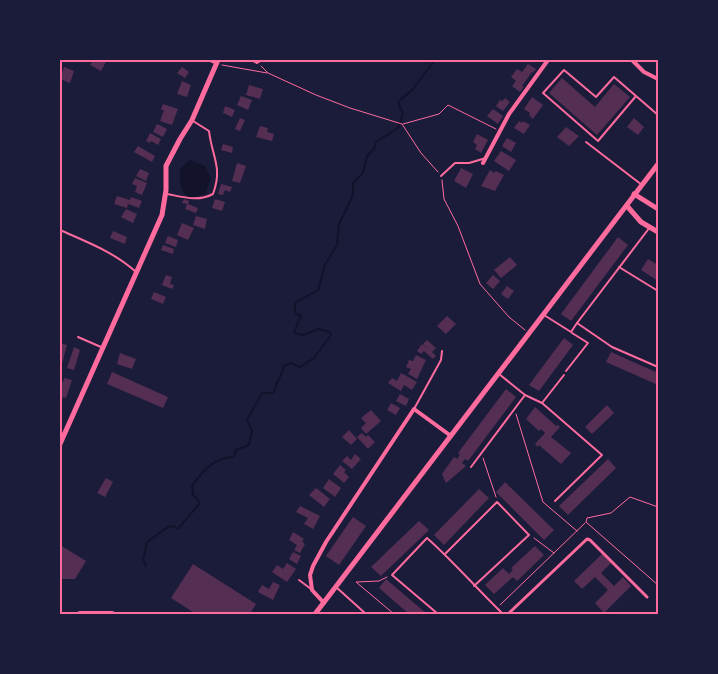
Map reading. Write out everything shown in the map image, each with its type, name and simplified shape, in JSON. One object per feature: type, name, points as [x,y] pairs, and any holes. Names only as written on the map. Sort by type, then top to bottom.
[{"type":"main road","points":[[80,614],[112,614]]},
{"type":"street","points":[[483,163],[509,114],[548,60]]},
{"type":"street","points":[[632,60],[644,72],[658,79]]},
{"type":"street","points":[[60,444],[162,215],[166,166],[192,120],[218,62]]},
{"type":"street","points":[[315,614],[658,164]]},
{"type":"street","points":[[634,194],[658,209]]},
{"type":"street","points":[[627,206],[641,222],[658,232]]},
{"type":"street","points":[[324,603],[312,590],[310,575],[313,566],[326,542],[414,409],[451,436]]},
{"type":"street","points":[[508,614],[587,539],[647,597]]},
{"type":"lane","points":[[208,60],[218,62]]},
{"type":"lane","points":[[251,60],[257,62],[262,60]]},
{"type":"lane","points":[[636,96],[598,141],[543,93],[564,70],[596,97],[614,77],[636,96],[658,115]]},
{"type":"lane","points":[[165,194],[193,199],[213,194],[217,183],[218,170],[208,131],[192,120]]},
{"type":"lane","points":[[586,142],[642,185]]},
{"type":"lane","points":[[441,176],[456,163],[469,163],[486,158]]},
{"type":"lane","points":[[571,332],[650,227]]},
{"type":"lane","points":[[60,230],[110,252],[136,272]]},
{"type":"lane","points":[[619,267],[658,291]]},
{"type":"lane","points":[[544,315],[588,343],[566,371]]},
{"type":"lane","points":[[577,323],[612,347],[658,367]]},
{"type":"lane","points":[[78,337],[103,348]]},
{"type":"lane","points":[[414,409],[441,360],[442,351]]},
{"type":"lane","points":[[499,374],[525,395],[542,403],[602,455],[555,501]]},
{"type":"lane","points":[[542,403],[564,374]]},
{"type":"lane","points":[[471,467],[525,395]]},
{"type":"lane","points":[[445,554],[497,502],[529,535],[474,586]]},
{"type":"lane","points":[[438,614],[392,575],[426,538],[445,554],[503,614]]},
{"type":"lane","points":[[299,580],[312,590]]},
{"type":"lane","points":[[336,587],[366,614]]},
{"type":"path","points":[[218,62],[237,69],[268,73],[350,108],[402,124],[439,114],[448,105],[500,131]]},
{"type":"path","points":[[257,62],[268,73]]},
{"type":"path","points":[[402,124],[441,176],[444,199],[458,226],[480,284],[509,317],[529,333]]},
{"type":"path","points":[[514,409],[544,502],[577,531]]},
{"type":"path","points":[[482,453],[497,502]]},
{"type":"path","points":[[497,608],[586,522],[587,518],[611,513],[630,497],[658,507]]},
{"type":"path","points":[[586,522],[658,585]]},
{"type":"path","points":[[529,535],[554,553]]},
{"type":"path","points":[[392,575],[379,581],[356,582],[394,614]]},
{"type":"shaded area","points":[[190,160],[205,166],[211,178],[205,194],[190,198],[182,189],[180,169]]},
{"type":"building","points":[[93,60],[107,60],[101,71],[90,65]]},
{"type":"building","points":[[528,64],[536,69],[522,86],[524,87],[520,92],[512,86],[516,81],[511,77],[517,69],[522,72]]},
{"type":"building","points":[[64,67],[74,71],[70,83],[60,79]]},
{"type":"building","points":[[182,67],[189,72],[185,78],[177,73]]},
{"type":"building","points":[[562,78],[595,107],[614,84],[630,97],[597,135],[549,93]]},
{"type":"building","points":[[182,81],[191,85],[187,97],[177,94]]},
{"type":"building","points":[[249,85],[263,89],[260,99],[246,95]]},
{"type":"building","points":[[241,96],[252,100],[248,110],[237,105]]},
{"type":"building","points":[[532,97],[543,105],[533,119],[529,115],[530,113],[524,109]]},
{"type":"building","points":[[505,98],[510,102],[503,111],[496,106],[500,100],[502,101]]},
{"type":"building","points":[[163,104],[178,109],[172,125],[160,121],[164,110],[161,110]]},
{"type":"building","points":[[225,106],[235,110],[232,117],[223,113]]},
{"type":"building","points":[[493,109],[503,116],[498,124],[487,116]]},
{"type":"building","points":[[240,118],[245,120],[240,131],[235,129]]},
{"type":"building","points":[[634,118],[644,127],[638,135],[627,127]]},
{"type":"building","points":[[519,121],[530,125],[524,134],[514,128]]},
{"type":"building","points":[[157,124],[167,129],[163,137],[153,132]]},
{"type":"building","points":[[260,126],[268,128],[267,132],[274,134],[272,141],[256,137]]},
{"type":"building","points":[[566,127],[579,136],[569,146],[557,137]]},
{"type":"building","points":[[150,133],[161,139],[158,145],[151,141],[150,143],[146,141]]},
{"type":"building","points":[[477,134],[488,140],[481,153],[475,149],[477,145],[473,142]]},
{"type":"building","points":[[507,138],[516,143],[511,152],[502,146]]},
{"type":"building","points":[[223,144],[233,147],[232,153],[221,150]]},
{"type":"building","points":[[138,146],[155,156],[152,162],[134,152]]},
{"type":"building","points":[[501,151],[516,160],[509,171],[494,161]]},
{"type":"building","points":[[237,163],[246,166],[240,183],[232,181]]},
{"type":"building","points":[[461,168],[473,174],[466,188],[454,181]]},
{"type":"building","points":[[140,169],[149,173],[146,181],[136,176]]},
{"type":"building","points":[[490,170],[504,175],[495,191],[481,186]]},
{"type":"building","points":[[135,178],[147,183],[142,195],[135,192],[137,186],[132,184]]},
{"type":"building","points":[[221,184],[232,187],[230,192],[225,190],[223,195],[218,194]]},
{"type":"building","points":[[117,196],[130,200],[131,197],[142,201],[139,208],[128,204],[127,208],[114,204]]},
{"type":"building","points":[[184,199],[189,201],[188,204],[198,208],[196,213],[185,209],[187,204],[182,203]]},
{"type":"building","points":[[215,199],[225,202],[222,211],[212,208]]},
{"type":"building","points":[[126,209],[137,214],[133,223],[121,217]]},
{"type":"building","points":[[196,216],[207,219],[205,229],[193,225]]},
{"type":"building","points":[[182,223],[194,228],[188,240],[177,235]]},
{"type":"building","points":[[113,231],[127,237],[125,244],[110,238]]},
{"type":"building","points":[[168,236],[178,240],[176,247],[165,243]]},
{"type":"building","points":[[618,237],[628,245],[571,321],[561,314]]},
{"type":"building","points":[[163,245],[174,249],[173,254],[161,250]]},
{"type":"building","points":[[510,257],[517,265],[501,278],[494,270]]},
{"type":"building","points":[[648,259],[658,265],[658,281],[641,270]]},
{"type":"building","points":[[166,275],[172,277],[170,284],[174,285],[172,289],[162,285]]},
{"type":"building","points":[[493,275],[500,281],[493,289],[486,283]]},
{"type":"building","points":[[507,286],[514,291],[508,299],[501,294]]},
{"type":"building","points":[[154,292],[166,297],[163,304],[151,299]]},
{"type":"building","points":[[447,316],[456,324],[446,334],[437,326]]},
{"type":"building","points":[[564,338],[573,345],[539,391],[529,385]]},
{"type":"building","points":[[427,340],[436,348],[432,352],[436,356],[433,359],[424,351],[421,354],[417,351],[422,344],[428,349],[423,344]]},
{"type":"building","points":[[60,343],[67,345],[61,368],[60,368]]},
{"type":"building","points":[[74,347],[80,350],[74,370],[67,368]]},
{"type":"building","points":[[611,352],[658,373],[658,385],[606,362]]},
{"type":"building","points":[[120,353],[136,359],[132,369],[117,364]]},
{"type":"building","points":[[416,355],[426,360],[417,379],[408,374],[411,369],[406,367],[409,360],[413,361]]},
{"type":"building","points":[[112,372],[168,397],[163,408],[107,384]]},
{"type":"building","points":[[401,373],[417,382],[412,390],[404,385],[401,391],[388,383],[392,378],[397,381]]},
{"type":"building","points":[[64,378],[72,380],[66,398],[63,397],[60,405],[60,381],[63,382]]},
{"type":"building","points":[[506,389],[516,397],[468,461],[465,459],[462,463],[466,466],[446,483],[442,474],[454,457],[457,459],[460,455],[458,453]]},
{"type":"building","points":[[400,394],[409,399],[406,406],[396,401]]},
{"type":"building","points":[[391,403],[400,408],[396,415],[387,410]]},
{"type":"building","points":[[607,405],[614,413],[592,434],[585,427]]},
{"type":"building","points":[[535,407],[556,426],[560,427],[551,437],[571,453],[561,464],[539,445],[538,447],[535,444],[545,433],[541,429],[539,431],[526,419]]},
{"type":"building","points":[[371,410],[381,421],[366,434],[361,428],[366,423],[361,418]]},
{"type":"building","points":[[349,430],[357,439],[351,445],[342,437]]},
{"type":"building","points":[[362,433],[366,437],[368,435],[375,442],[368,449],[357,437]]},
{"type":"building","points":[[355,454],[361,459],[352,469],[342,461],[347,456],[351,460]]},
{"type":"building","points":[[608,459],[616,468],[568,515],[559,506]]},
{"type":"building","points":[[340,465],[346,470],[344,472],[349,477],[344,483],[333,474]]},
{"type":"building","points":[[106,478],[113,482],[105,497],[97,493]]},
{"type":"building","points":[[329,479],[341,488],[335,497],[323,488]]},
{"type":"building","points":[[505,482],[554,530],[544,540],[496,492]]},
{"type":"building","points":[[316,488],[330,499],[324,507],[309,495]]},
{"type":"building","points":[[479,489],[489,498],[444,545],[434,535]]},
{"type":"building","points":[[300,506],[320,516],[313,529],[304,524],[308,518],[296,512]]},
{"type":"building","points":[[353,517],[366,526],[339,565],[326,556]]},
{"type":"building","points":[[419,521],[429,530],[381,576],[371,567]]},
{"type":"building","points":[[293,532],[304,539],[302,541],[305,544],[300,553],[294,550],[297,545],[289,540]]},
{"type":"building","points":[[60,545],[86,561],[75,579],[60,579]]},
{"type":"building","points":[[535,546],[544,555],[517,581],[513,577],[494,594],[485,585],[503,568],[509,574],[513,570],[511,568]]},
{"type":"building","points":[[293,552],[301,556],[297,564],[289,559]]},
{"type":"building","points":[[602,554],[611,563],[601,573],[614,586],[623,577],[631,586],[604,613],[595,603],[608,590],[595,577],[582,589],[574,581]]},
{"type":"building","points":[[287,563],[296,569],[287,582],[272,572],[277,565],[283,569]]},
{"type":"building","points":[[193,564],[256,604],[250,614],[196,614],[171,598]]},
{"type":"building","points":[[386,579],[427,614],[409,614],[379,588]]},
{"type":"building","points":[[273,582],[280,585],[273,600],[258,592],[262,585],[269,589]]},
{"type":"waterway","points":[[146,566],[143,560],[147,542],[168,527],[174,526],[178,529],[199,504],[198,499],[193,495],[192,486],[200,475],[215,462],[234,457],[236,450],[249,445],[252,431],[247,420],[262,393],[274,393],[284,366],[291,363],[300,367],[314,358],[331,335],[330,332],[319,329],[303,335],[294,333],[301,315],[295,314],[295,303],[318,290],[325,265],[337,245],[339,224],[353,195],[353,183],[363,173],[367,156],[374,149],[376,142],[398,128],[403,114],[398,102],[413,89],[435,60]]}]
